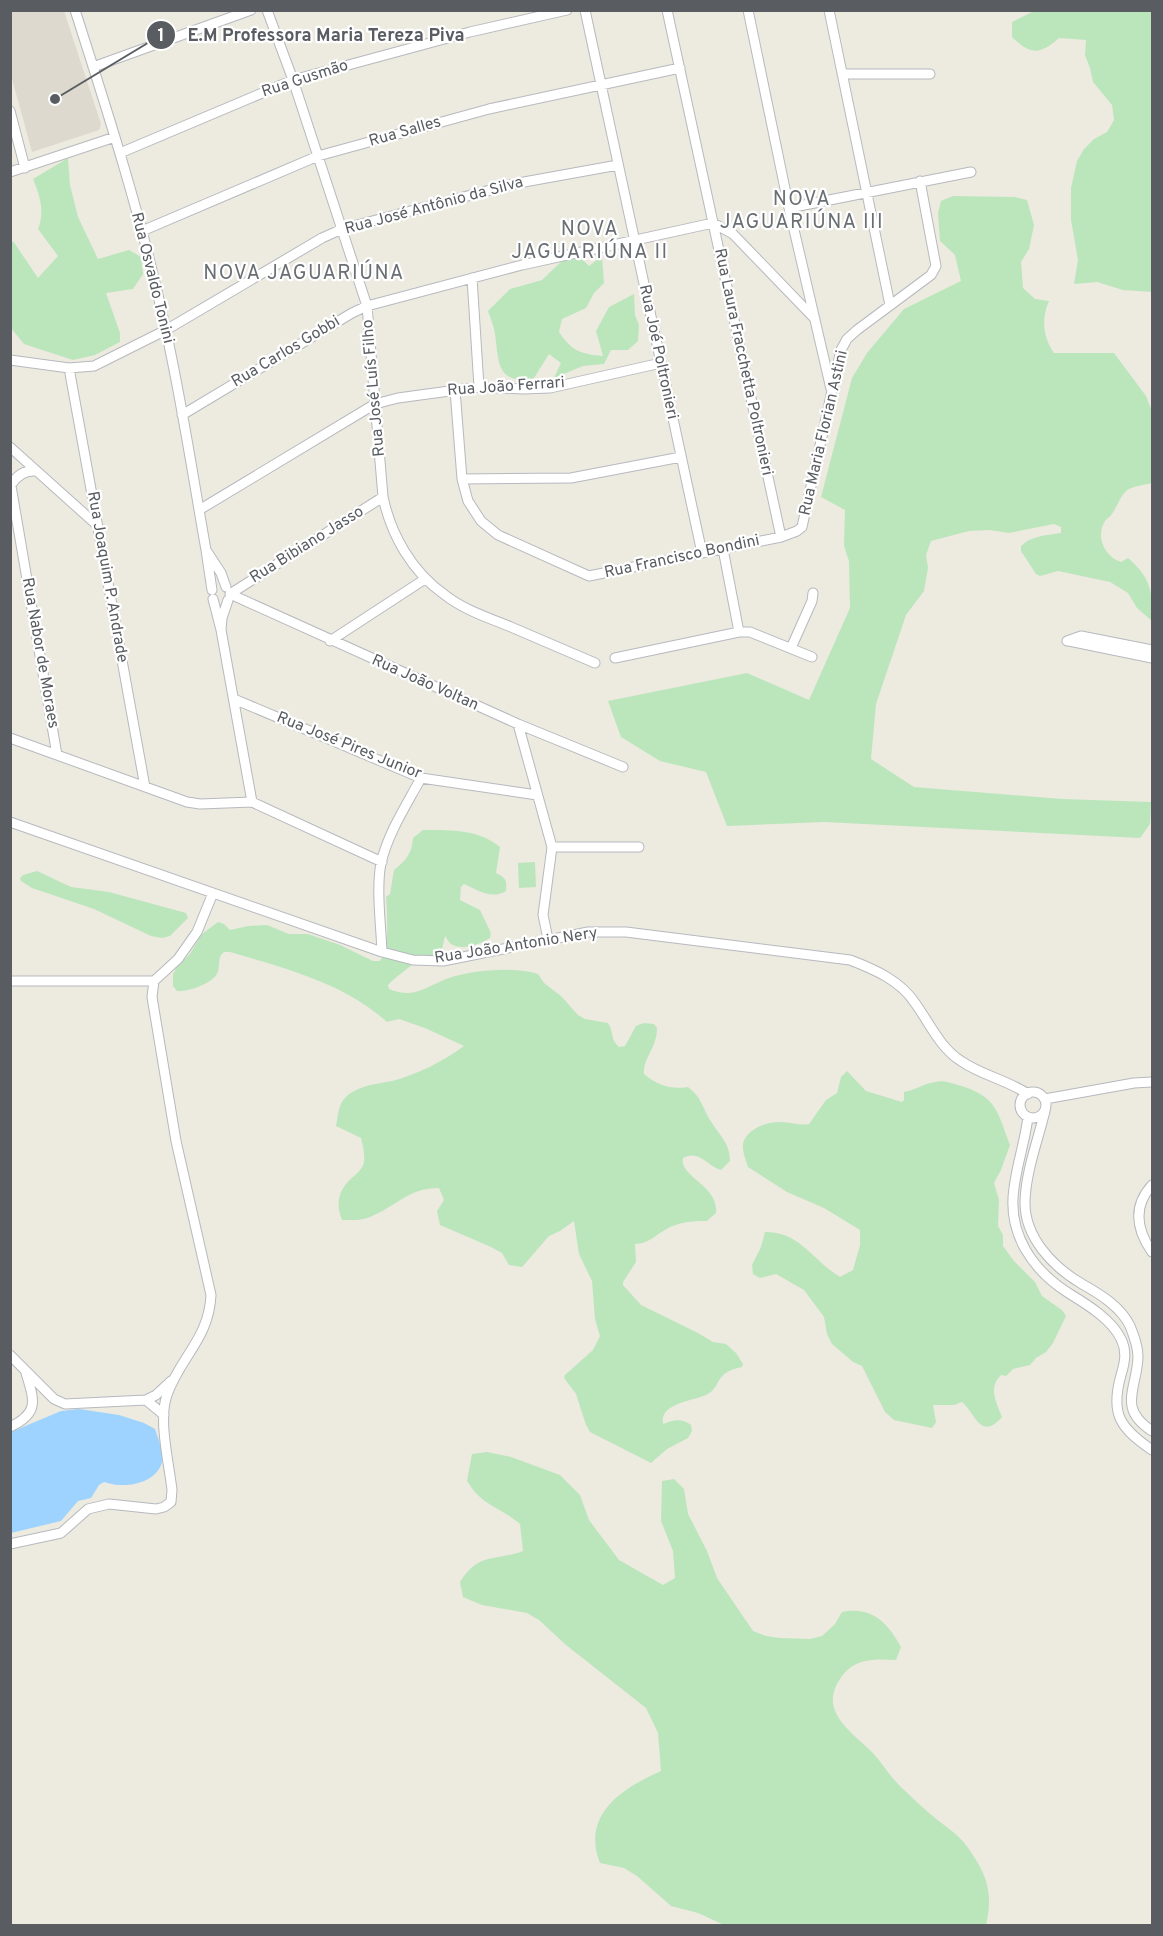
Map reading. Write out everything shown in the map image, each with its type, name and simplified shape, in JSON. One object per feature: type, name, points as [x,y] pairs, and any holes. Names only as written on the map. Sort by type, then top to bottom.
[{"type":"street","name":"Rua Osvaldo Tonini","points":[[75,10],[120,153],[166,330],[212,595],[234,699],[252,802]]},
{"type":"street","points":[[93,67],[251,10]]},
{"type":"street","name":"Rua José Luís Filho","points":[[267,10],[367,306],[383,496],[395,534],[425,579],[445,596],[467,609],[595,663]]},
{"type":"street","name":"Rua Gusmão","points":[[120,153],[292,80],[470,32],[567,10]]},
{"type":"street","name":"Rua Joé Poltronieri","points":[[585,10],[702,553]]},
{"type":"street","name":"Rua Laura Fracchetta Poltronieri","points":[[667,10],[781,537]]},
{"type":"street","points":[[748,10],[789,208],[832,392]]},
{"type":"street","points":[[829,10],[890,305]]},
{"type":"street","name":"Rua Salles","points":[[142,231],[318,156],[489,109],[680,68]]},
{"type":"street","points":[[842,74],[930,74]]},
{"type":"street","points":[[10,111],[25,168]]},
{"type":"street","points":[[10,172],[115,137]]},
{"type":"street","name":"Rua José Antônio da Silva","points":[[10,360],[69,368],[94,366],[166,330],[322,238],[342,229],[513,184],[618,165]]},
{"type":"street","points":[[789,208],[971,172]]},
{"type":"street","name":"Rua Maria Florian Astini","points":[[781,537],[797,531],[802,526],[841,350],[848,339],[931,275],[936,266],[920,181]]},
{"type":"street","points":[[713,224],[733,234],[815,319]]},
{"type":"street","name":"Rua Carlos Gobbi","points":[[182,414],[367,306],[522,264],[713,224]]},
{"type":"street","points":[[472,278],[479,387]]},
{"type":"street","name":"Rua João Ferrari","points":[[199,510],[375,404],[398,398],[479,387],[550,388],[661,363]]},
{"type":"street","name":"Rua Joaquim P. Andrade","points":[[69,368],[145,787]]},
{"type":"street","name":"Rua Francisco Bondini","points":[[455,390],[462,479],[468,501],[481,521],[498,535],[589,576],[781,537]]},
{"type":"street","points":[[10,447],[98,526]]},
{"type":"street","points":[[462,479],[572,478],[681,457]]},
{"type":"street","points":[[11,485],[15,478],[24,472],[36,471]]},
{"type":"street","name":"Rua Nabor de Moraes","points":[[10,480],[57,755]]},
{"type":"street","name":"Rua Bibiano Jasso","points":[[228,594],[383,496]]},
{"type":"street","points":[[723,549],[739,632]]},
{"type":"street","name":"Rua Osvaldo Tonini","points":[[206,550],[220,573],[228,594],[220,630]]},
{"type":"street","points":[[330,641],[425,579]]},
{"type":"street","points":[[217,586],[228,594],[220,604],[212,595],[217,586]]},
{"type":"street","points":[[790,648],[812,601],[813,593]]},
{"type":"street","name":"Rua João Voltan","points":[[228,594],[518,724],[622,767]]},
{"type":"street","points":[[615,658],[739,632],[750,632],[812,657]]},
{"type":"street","points":[[1152,650],[1081,636],[1066,641],[1152,658]]},
{"type":"street","name":"Rua José Pires Junior","points":[[234,699],[421,778],[537,795]]},
{"type":"street","points":[[518,724],[552,847],[543,915],[548,939]]},
{"type":"street","points":[[10,738],[187,802],[200,804],[252,802],[381,862]]},
{"type":"street","points":[[382,952],[381,862],[393,832],[421,778]]},
{"type":"street","name":"Rua João Antonio Nery","points":[[10,822],[382,952],[413,960],[443,961],[588,932],[626,932],[850,960],[874,969],[914,1000],[940,1041],[960,1061],[1013,1084],[1028,1094]]},
{"type":"street","points":[[552,847],[639,847]]},
{"type":"street","points":[[10,1544],[61,1533],[88,1509],[109,1504],[156,1509],[165,1507],[171,1502],[172,1490],[164,1415],[167,1395],[205,1327],[210,1312],[211,1295],[195,1234],[176,1141],[152,997],[154,981],[178,959],[197,932],[213,893]]},
{"type":"street","points":[[10,981],[154,981]]},
{"type":"street","points":[[1045,1111],[1038,1117],[1028,1117],[1021,1109],[1021,1103],[1028,1094],[1037,1093],[1045,1099],[1134,1083],[1152,1082]]},
{"type":"street","points":[[1045,1099],[1045,1111],[1025,1202],[1029,1225],[1039,1246],[1053,1264],[1101,1295],[1128,1322],[1136,1341],[1138,1355],[1131,1390],[1131,1403],[1135,1415],[1152,1431]]},
{"type":"street","points":[[1028,1117],[1014,1187],[1012,1206],[1014,1224],[1022,1245],[1052,1283],[1084,1302],[1105,1319],[1120,1337],[1125,1351],[1124,1365],[1116,1391],[1116,1406],[1122,1424],[1133,1437],[1152,1450]]},
{"type":"street","points":[[1152,1185],[1145,1192],[1138,1211],[1140,1228],[1152,1252]]},
{"type":"street","points":[[10,1355],[54,1399],[65,1404],[146,1400],[165,1388],[180,1371]]},
{"type":"street","points":[[10,1427],[30,1415],[33,1406],[33,1395],[26,1372]]},
{"type":"street","points":[[146,1400],[164,1415]]},
{"type":"shaded area","points":[[10,11],[64,11],[101,124],[99,130],[32,152],[11,75]]},
{"type":"green space","points":[[1034,11],[1152,11],[1152,292],[1123,290],[1097,282],[1074,284],[1078,260],[1071,220],[1071,188],[1077,161],[1084,149],[1094,139],[1107,132],[1114,120],[1112,105],[1093,82],[1085,55],[1086,40],[1059,38],[1046,48],[1035,51],[1024,47],[1012,37],[1012,22]]},
{"type":"green space","points":[[68,158],[70,185],[78,217],[98,259],[129,250],[141,257],[143,274],[133,289],[106,293],[120,333],[120,342],[95,355],[73,360],[24,344],[11,328],[11,244],[13,241],[38,278],[58,256],[38,229],[41,204],[33,179]]},
{"type":"green space","points":[[953,196],[1015,197],[1027,200],[1034,225],[1029,249],[1021,262],[1023,288],[1035,299],[1049,301],[1044,321],[1045,334],[1050,347],[1054,353],[1114,353],[1146,396],[1152,411],[1152,483],[1126,491],[1111,516],[1105,520],[1101,540],[1110,556],[1121,562],[1128,558],[1142,572],[1151,594],[1152,621],[1137,608],[1128,593],[1110,582],[1058,571],[1040,576],[1036,574],[1021,551],[1021,546],[1034,538],[1061,533],[1061,527],[1054,524],[1009,533],[990,530],[969,531],[931,541],[926,555],[928,568],[924,591],[906,615],[876,704],[871,759],[914,787],[1062,799],[1151,802],[1150,824],[1140,838],[824,822],[727,826],[706,772],[660,761],[621,737],[608,701],[747,673],[809,700],[850,608],[849,561],[844,546],[845,510],[821,497],[852,378],[867,353],[904,309],[961,281],[955,255],[940,241],[938,213],[941,201]]},
{"type":"green space","points":[[602,256],[604,283],[594,293],[586,308],[562,319],[559,332],[577,350],[603,356],[596,331],[609,307],[634,294],[635,315],[639,325],[638,341],[628,350],[611,350],[604,364],[583,366],[554,378],[561,363],[549,354],[534,378],[512,378],[506,375],[499,362],[495,331],[488,311],[510,289],[542,280],[563,260],[581,258],[589,266]]},
{"type":"green space","points":[[423,830],[473,834],[492,841],[500,847],[496,873],[505,880],[506,891],[495,895],[464,884],[461,887],[460,900],[480,910],[491,933],[490,938],[477,944],[460,947],[451,944],[445,936],[441,954],[419,960],[391,982],[388,985],[389,989],[412,993],[467,973],[517,970],[538,974],[544,983],[561,996],[578,1015],[585,1019],[608,1023],[614,1041],[619,1047],[625,1046],[636,1026],[644,1023],[654,1024],[657,1028],[656,1035],[644,1074],[664,1086],[688,1087],[693,1091],[728,1150],[730,1161],[721,1170],[698,1157],[683,1158],[683,1165],[687,1171],[712,1195],[716,1213],[707,1221],[675,1225],[647,1241],[635,1244],[636,1262],[623,1282],[623,1285],[641,1305],[713,1342],[726,1344],[743,1364],[742,1367],[722,1376],[711,1392],[666,1411],[663,1424],[684,1421],[691,1425],[692,1431],[688,1438],[667,1449],[651,1463],[590,1432],[576,1394],[564,1378],[593,1350],[600,1336],[595,1319],[592,1281],[579,1254],[574,1221],[549,1236],[522,1267],[509,1265],[502,1253],[440,1225],[437,1211],[444,1200],[439,1188],[411,1194],[367,1218],[342,1220],[339,1211],[339,1197],[346,1184],[361,1169],[364,1150],[361,1138],[336,1126],[342,1102],[360,1088],[411,1075],[439,1062],[464,1046],[399,1019],[387,1022],[352,997],[313,978],[230,952],[224,952],[221,955],[218,972],[210,981],[199,987],[182,991],[177,991],[173,986],[173,974],[177,967],[190,954],[202,934],[218,922],[230,930],[267,925],[289,934],[308,934],[340,945],[373,961],[380,961],[387,940],[386,897],[390,894],[394,870],[408,856],[413,838]]},
{"type":"green space","points":[[535,862],[536,887],[519,888],[518,863]]},
{"type":"green space","points":[[37,871],[71,887],[109,892],[186,913],[188,918],[170,936],[162,938],[151,936],[94,909],[32,888],[21,881],[20,878],[23,875]]},
{"type":"green space","points":[[847,1071],[866,1091],[902,1102],[904,1092],[941,1081],[971,1089],[981,1094],[994,1106],[1002,1123],[1010,1145],[994,1183],[999,1200],[998,1226],[1003,1235],[1003,1246],[1035,1282],[1042,1296],[1062,1310],[1066,1316],[1046,1352],[1030,1365],[1013,1369],[1006,1376],[1001,1375],[997,1380],[994,1395],[1002,1417],[988,1427],[979,1423],[962,1402],[954,1405],[933,1405],[936,1422],[932,1428],[894,1420],[885,1412],[862,1366],[853,1362],[832,1344],[827,1334],[824,1317],[804,1290],[776,1274],[760,1278],[753,1274],[752,1265],[765,1232],[777,1233],[797,1242],[840,1277],[853,1270],[860,1245],[860,1230],[824,1208],[787,1192],[748,1167],[743,1147],[748,1134],[764,1125],[776,1122],[809,1124],[826,1100],[837,1093],[841,1077]]},
{"type":"green space","points":[[487,1452],[511,1457],[560,1475],[580,1495],[589,1520],[619,1560],[663,1585],[675,1578],[673,1551],[661,1521],[662,1481],[674,1479],[684,1489],[688,1514],[707,1551],[717,1578],[753,1631],[780,1638],[810,1639],[822,1636],[835,1624],[842,1612],[853,1611],[870,1614],[885,1624],[901,1647],[896,1660],[865,1661],[845,1672],[834,1691],[835,1711],[840,1720],[873,1753],[898,1784],[966,1845],[979,1865],[986,1883],[989,1902],[986,1925],[724,1925],[698,1913],[671,1906],[637,1876],[624,1868],[600,1863],[596,1846],[596,1831],[601,1817],[620,1795],[661,1771],[658,1733],[646,1708],[566,1645],[539,1620],[527,1613],[482,1605],[463,1597],[460,1582],[474,1566],[487,1559],[523,1551],[520,1524],[485,1501],[467,1481],[472,1454]]},
{"type":"water","points":[[79,1409],[119,1415],[155,1429],[162,1454],[159,1470],[146,1480],[129,1485],[104,1482],[99,1485],[91,1498],[78,1501],[61,1521],[11,1533],[11,1432],[61,1411]]},
{"type":"place","name":"E.M Professora Maria Tereza Piva","points":[[55,99]]},
{"type":"district","name":"NOVA JAGUARIÚNA III","points":[[802,212]]},
{"type":"district","name":"NOVA JAGUARIÚNA II","points":[[590,242]]},
{"type":"district","name":"NOVA JAGUARIÚNA","points":[[304,274]]}]
